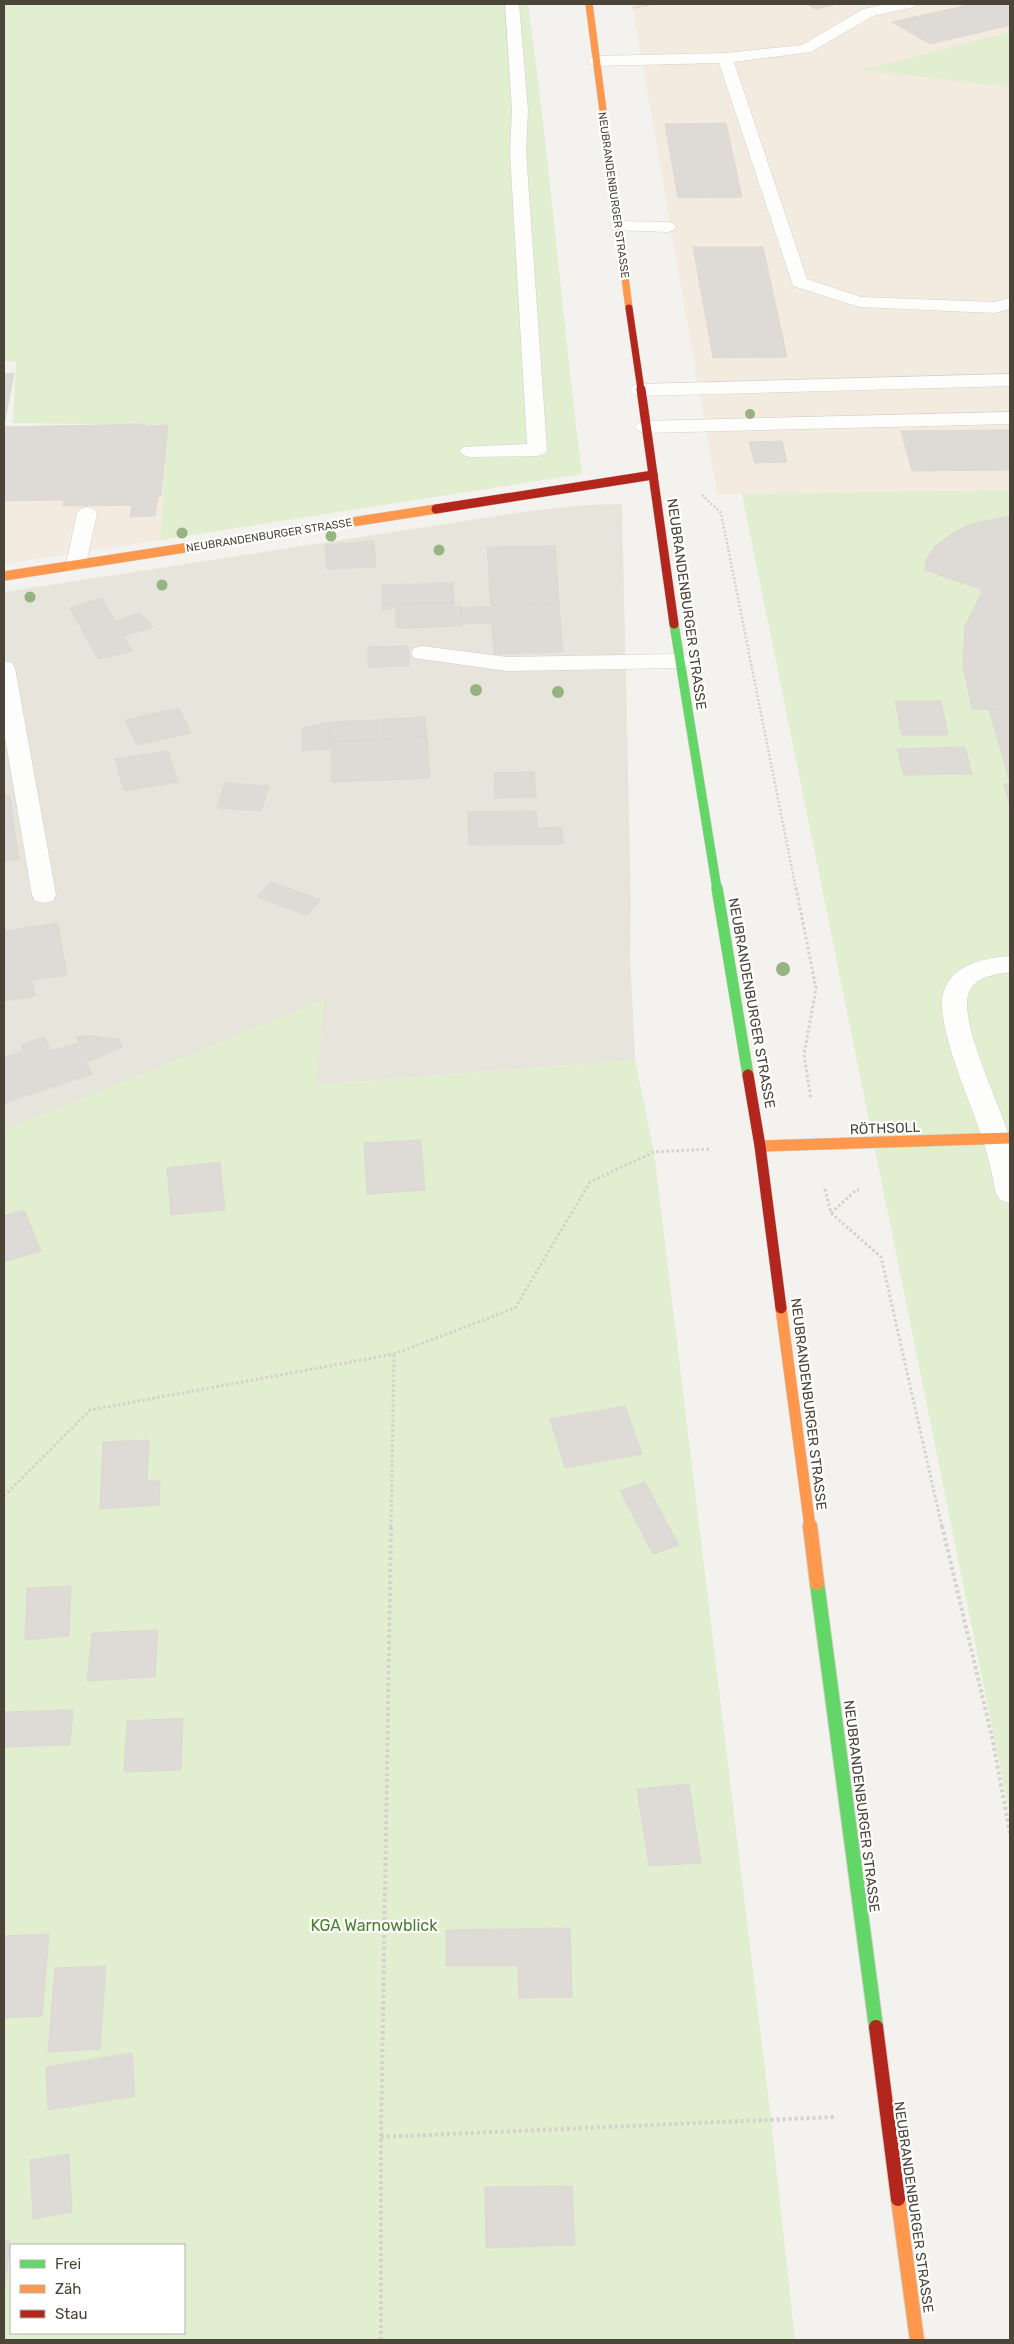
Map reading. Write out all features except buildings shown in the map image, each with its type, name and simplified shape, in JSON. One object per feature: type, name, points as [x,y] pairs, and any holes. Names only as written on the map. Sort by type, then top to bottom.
[{"type":"main road","name":"NEUBRANDENBURGER STRASSE","points":[[589,4],[645,427],[679,661],[760,1146],[917,2340]]},
{"type":"main road","name":"NEUBRANDENBURGER STRASSE","points":[[4,576],[653,475]]},
{"type":"main road","name":"RÖTHSOLL","points":[[760,1146],[1003,1139]]},
{"type":"street","points":[[470,451],[537,450],[518,152],[520,110],[512,4]]},
{"type":"street","points":[[596,61],[725,58],[806,49],[868,12],[909,4]]},
{"type":"street","points":[[725,58],[799,282],[860,302],[995,308],[1010,304]]},
{"type":"street","points":[[619,226],[667,226]]},
{"type":"street","points":[[640,390],[1010,380]]},
{"type":"street","points":[[645,427],[1010,418]]},
{"type":"street","points":[[76,564],[87,513]]},
{"type":"street","points":[[422,653],[507,664],[679,661]]},
{"type":"street","points":[[4,668],[44,895]]},
{"type":"street","points":[[1010,964],[979,969],[967,977],[956,992],[954,1009],[972,1074],[1003,1139],[1010,1193]]},
{"type":"path","points":[[625,10],[655,4]]},
{"type":"path","points":[[685,426],[689,460],[696,488],[721,512],[816,988],[804,1055]]},
{"type":"path","points":[[4,1496],[90,1410],[394,1354],[515,1308],[590,1182],[654,1152],[760,1146]]},
{"type":"path","points":[[866,1190],[856,1190],[831,1213],[881,1257],[992,1738],[1010,1833]]},
{"type":"path","points":[[381,2340],[381,2137],[394,1354]]},
{"type":"path","points":[[381,2137],[887,2115]]},
{"type":"shaded area","points":[[632,4],[1010,4],[1010,491],[717,494]]},
{"type":"shaded area","points":[[145,424],[145,426],[168,425],[160,540],[4,564],[4,427]]},
{"type":"shaded area","points":[[622,504],[631,906],[630,953],[635,1060],[315,1085],[4,1209],[4,592],[530,511],[586,505]]},
{"type":"green space","points":[[4,4],[528,4],[543,121],[582,474],[160,540],[168,425],[13,423],[16,362],[4,361]]},
{"type":"green space","points":[[1010,32],[1010,87],[862,70]]},
{"type":"green space","points":[[1010,490],[1010,1815],[742,494]]},
{"type":"green space","name":"KGA Warnowblick","points":[[325,999],[315,1085],[635,1060],[654,1152],[771,2120],[795,2340],[4,2340],[4,1130]]},
{"type":"traffic: fast","points":[[674,624],[748,1075]]},
{"type":"traffic: fast","points":[[817,1583],[876,2027]]},
{"type":"traffic: slow","points":[[589,4],[629,308]]},
{"type":"traffic: slow","points":[[4,576],[436,509]]},
{"type":"traffic: slow","points":[[760,1146],[1010,1138]]},
{"type":"traffic: slow","points":[[781,1308],[817,1583]]},
{"type":"traffic: slow","points":[[898,2199],[917,2340]]},
{"type":"traffic: jam","points":[[629,308],[674,624]]},
{"type":"traffic: jam","points":[[436,509],[653,475]]},
{"type":"traffic: jam","points":[[748,1075],[760,1146],[781,1308]]},
{"type":"traffic: jam","points":[[876,2027],[898,2199]]}]
